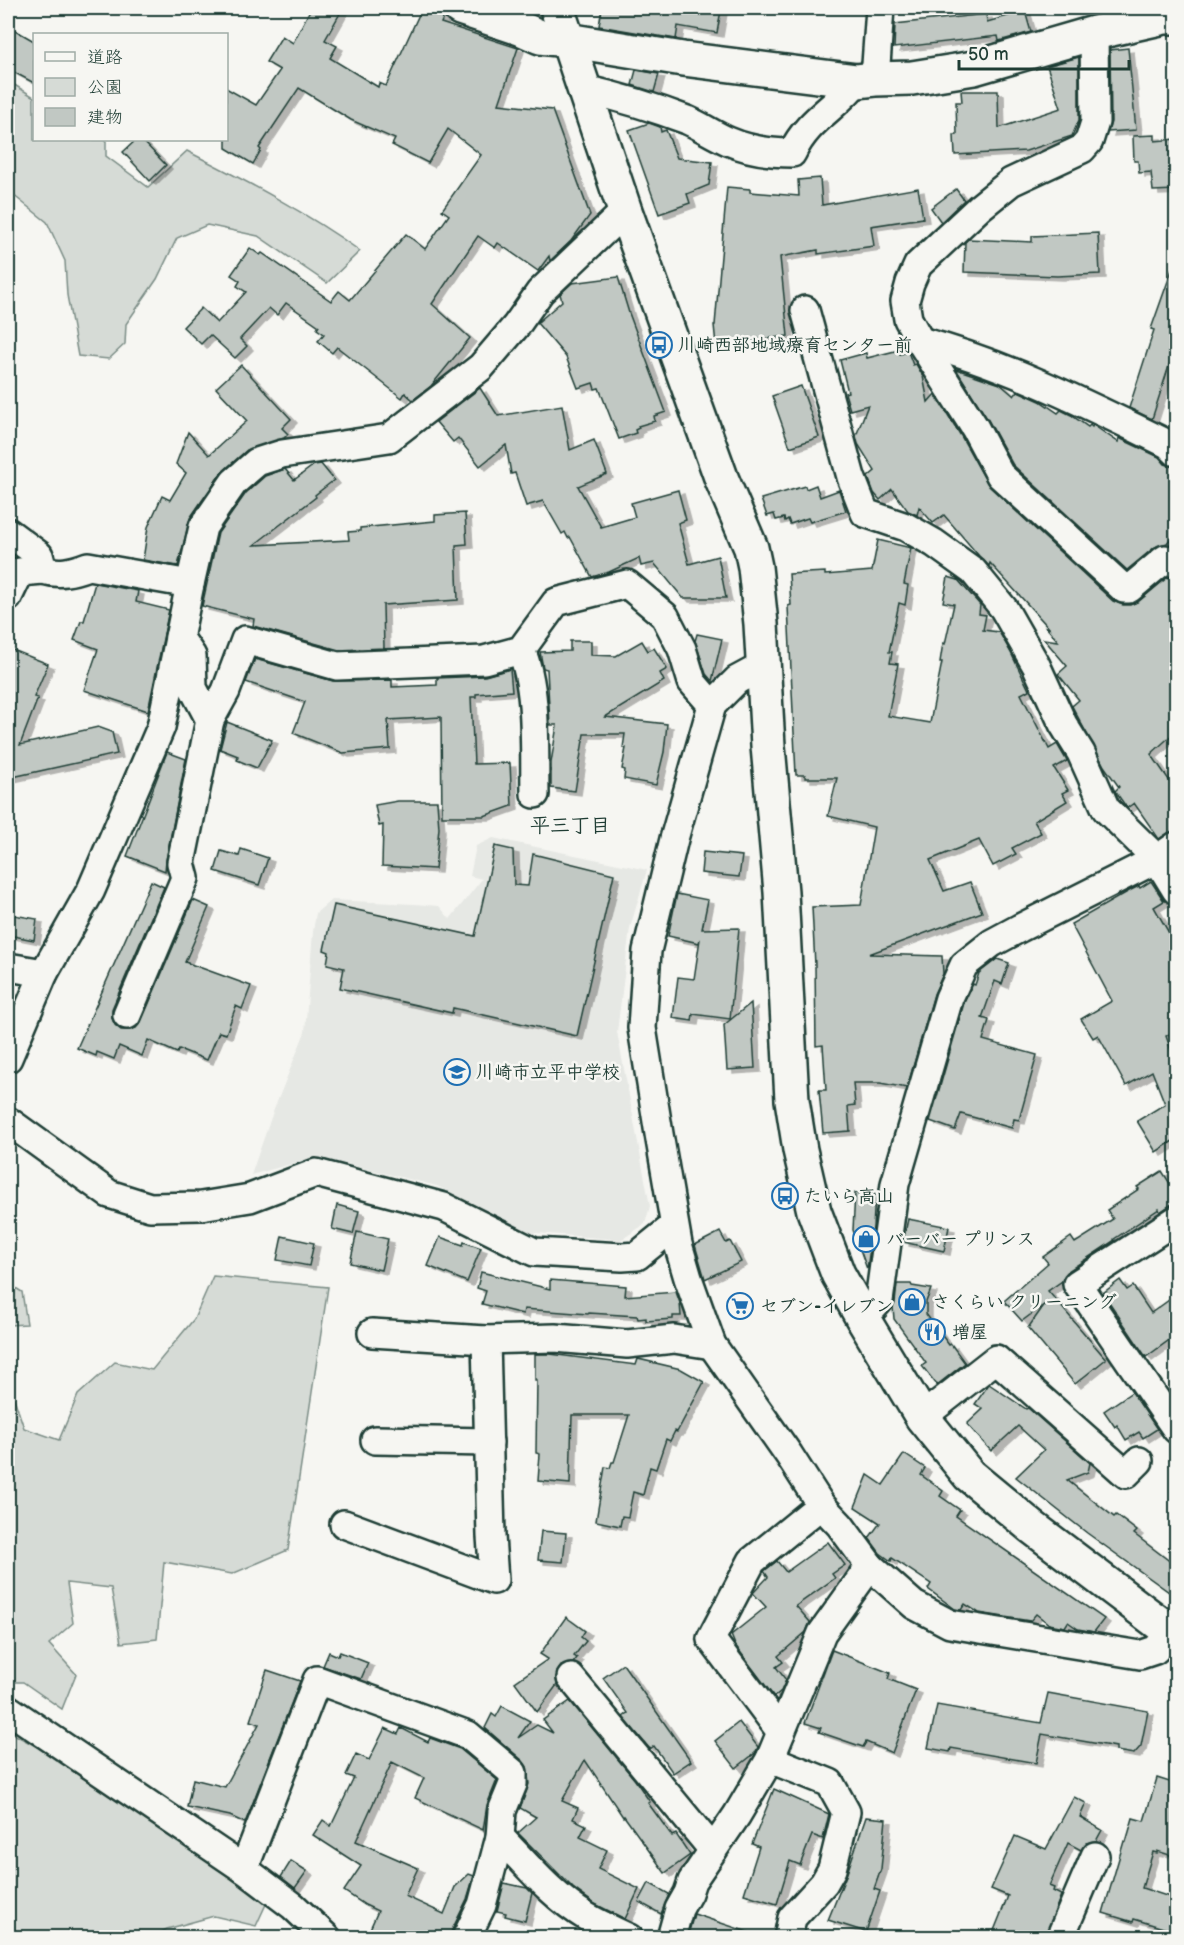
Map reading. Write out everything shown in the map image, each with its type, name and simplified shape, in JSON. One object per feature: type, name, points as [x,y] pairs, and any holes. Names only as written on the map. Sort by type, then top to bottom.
[{"type":"street","points":[[460,8],[540,37],[694,61],[866,80],[912,78],[974,68],[1094,33],[1171,14]]},
{"type":"street","points":[[557,8],[722,480],[751,548],[755,567],[763,666],[768,746],[781,891],[794,1110],[800,1150],[814,1211],[838,1274],[922,1417],[969,1475],[1032,1527],[1174,1634],[1155,1650],[1140,1655],[950,1624],[914,1605],[870,1566],[821,1505],[712,1344],[688,1278],[674,1226],[642,1028],[647,951],[674,838],[712,705],[737,680],[763,666]]},
{"type":"street","points":[[584,89],[654,108],[699,125],[746,148],[771,153],[792,153],[799,138],[822,113],[866,80],[879,8]]},
{"type":"street","points":[[1094,33],[1095,122],[1089,141],[1082,149],[1011,182],[980,207],[918,266],[905,300],[908,319],[975,428],[1000,475],[1124,589],[1129,589],[1165,559],[1176,564]]},
{"type":"street","points":[[8,1058],[44,973],[91,890],[161,727],[203,526],[234,482],[256,462],[282,454],[389,438],[481,367],[516,326],[540,292],[626,210]]},
{"type":"street","points":[[805,310],[851,477],[866,513],[906,527],[934,543],[973,571],[1004,609],[1036,665],[1063,724],[1081,753],[1106,809],[1167,853],[1176,890]]},
{"type":"street","points":[[920,341],[961,352],[1081,402],[1168,444],[1176,452]]},
{"type":"street","points":[[8,532],[39,555],[42,570]]},
{"type":"street","points":[[8,597],[20,572],[42,570],[52,573],[72,572],[88,566],[190,584]]},
{"type":"street","points":[[127,1015],[185,878],[181,863],[210,720],[226,691],[245,640],[337,666],[484,660],[521,650],[556,602],[627,584],[665,616],[682,649],[692,682],[712,705]]},
{"type":"street","points":[[179,637],[192,656],[193,688],[210,720]]},
{"type":"street","points":[[521,650],[528,667],[534,733],[535,794]]},
{"type":"street","points":[[863,1319],[879,1301],[895,1184],[949,998],[964,965],[992,943],[1167,853]]},
{"type":"street","points":[[8,968],[44,973]]},
{"type":"street","points":[[8,1121],[109,1194],[150,1207],[201,1206],[250,1198],[316,1173],[444,1207],[534,1252],[637,1256],[674,1226]]},
{"type":"street","points":[[1176,1220],[1077,1284],[1176,1429]]},
{"type":"street","points":[[372,1333],[486,1340],[555,1338],[627,1344],[674,1339],[712,1344]]},
{"type":"street","points":[[344,1524],[494,1580],[490,1536],[486,1340]]},
{"type":"street","points":[[922,1417],[996,1359],[1126,1474],[1139,1461]]},
{"type":"street","points":[[375,1440],[489,1442]]},
{"type":"street","points":[[781,1732],[711,1639],[753,1561],[821,1505]]},
{"type":"street","points":[[670,1938],[679,1909],[692,1881],[737,1815],[770,1759],[822,1633],[870,1566]]},
{"type":"street","points":[[571,1678],[713,1850]]},
{"type":"street","points":[[244,1869],[317,1680],[468,1735],[513,1773],[513,1784],[502,1811],[500,1837],[482,1905],[466,1938]]},
{"type":"street","points":[[8,1709],[244,1869],[293,1906],[327,1938]]},
{"type":"street","points":[[770,1759],[830,1783],[846,1812],[832,1869],[824,1883],[792,1918],[788,1938]]},
{"type":"street","points":[[500,1837],[580,1927],[629,1938]]},
{"type":"street","points":[[1060,1938],[1095,1856]]},
{"type":"shaded area","name":"川崎市立平中学校","points":[[493,838],[647,870],[630,928],[617,1032],[650,1206],[645,1224],[621,1240],[525,1232],[437,1186],[317,1157],[251,1175],[305,1032],[316,913],[331,900],[439,906],[450,919],[482,879],[470,876],[476,846]]},
{"type":"green space","points":[[8,81],[33,96],[33,141],[106,141],[106,156],[148,187],[187,151],[297,210],[360,251],[327,283],[258,236],[207,225],[177,238],[157,279],[126,324],[125,344],[109,359],[78,356],[67,295],[65,261],[47,222],[8,191]]},
{"type":"green space","points":[[213,1276],[328,1287],[288,1550],[232,1574],[164,1562],[157,1639],[121,1643],[111,1588],[67,1583],[73,1623],[49,1644],[76,1674],[62,1709],[23,1682],[8,1682],[8,1395],[14,1398],[24,1428],[59,1440],[78,1395],[115,1362],[152,1370],[194,1319]]},
{"type":"green space","points":[[8,1283],[22,1292],[27,1324],[8,1325]]},
{"type":"green space","points":[[8,1731],[89,1775],[272,1891],[256,1926],[214,1916],[167,1929],[152,1937],[8,1937]]},
{"type":"building","points":[[311,8],[343,8],[325,40],[337,46],[330,58],[378,87],[379,83],[386,86],[422,8],[442,8],[444,16],[441,23],[518,48],[499,104],[552,110],[590,215],[571,241],[550,261],[549,256],[538,271],[498,243],[495,248],[478,236],[432,304],[470,338],[431,386],[413,400],[405,393],[402,398],[337,347],[332,353],[318,341],[324,334],[317,329],[319,326],[286,303],[277,315],[269,308],[240,339],[247,346],[235,358],[210,335],[201,344],[183,327],[201,308],[217,323],[246,292],[237,286],[240,281],[231,275],[250,248],[260,255],[262,253],[331,301],[339,291],[350,300],[406,234],[425,249],[449,215],[442,210],[481,155],[448,129],[428,163],[392,145],[395,139],[351,120],[299,88],[259,148],[261,150],[253,164],[226,148],[228,89],[256,105],[280,70],[266,62],[282,36],[293,43]]},
{"type":"building","points":[[602,8],[721,10],[717,33],[678,26],[676,39],[599,26]]},
{"type":"building","points":[[1025,11],[1031,32],[999,41],[998,36],[894,48],[895,24],[986,14],[987,22]]},
{"type":"building","points":[[8,26],[33,40],[33,82],[8,69]]},
{"type":"building","points":[[1128,48],[1136,130],[1108,132],[1111,122],[1110,50]]},
{"type":"building","points":[[1079,57],[1079,120],[1072,136],[1026,151],[955,155],[956,102],[962,102],[961,91],[998,91],[999,128],[1061,108],[1047,66]]},
{"type":"building","points":[[636,70],[659,74],[654,92],[632,85]]},
{"type":"building","points":[[649,123],[660,127],[661,132],[666,130],[677,158],[712,162],[709,185],[687,194],[690,203],[659,214],[629,130]]},
{"type":"building","points":[[1155,135],[1155,141],[1176,139],[1176,190],[1153,191],[1151,172],[1139,173],[1138,161],[1134,161],[1133,136]]},
{"type":"building","points":[[135,141],[143,141],[166,165],[150,181],[123,152]]},
{"type":"building","points":[[820,178],[822,205],[918,188],[923,218],[871,226],[874,246],[818,254],[818,250],[780,257],[788,336],[716,345],[714,325],[727,187],[750,189],[750,192],[799,196],[798,180]]},
{"type":"building","points":[[956,189],[964,200],[941,222],[931,208]]},
{"type":"building","points":[[1098,233],[1100,274],[1057,276],[964,272],[965,242],[968,239],[1032,242],[1032,236]]},
{"type":"building","points":[[1174,264],[1176,265],[1176,344],[1152,419],[1129,408],[1154,330],[1151,329]]},
{"type":"building","points":[[618,277],[666,412],[654,416],[655,421],[638,426],[636,433],[619,439],[599,388],[595,389],[593,383],[578,388],[566,357],[537,323],[562,301],[560,294],[572,283]]},
{"type":"building","points":[[899,350],[900,354],[908,352],[913,365],[916,364],[923,376],[928,402],[935,394],[989,486],[1113,601],[1130,605],[1139,601],[1168,577],[1176,579],[1176,731],[1151,754],[1176,790],[1176,831],[1159,839],[1134,803],[1127,808],[1115,791],[1119,787],[1104,766],[1072,706],[1079,700],[1058,674],[1067,666],[1044,639],[1058,641],[1046,627],[1049,628],[990,563],[989,566],[979,556],[944,515],[933,523],[919,507],[917,515],[908,511],[892,489],[880,500],[874,493],[868,477],[875,471],[858,444],[856,436],[868,405],[850,410],[840,360],[866,353],[867,358]]},
{"type":"building","points":[[241,365],[291,419],[282,428],[288,434],[284,438],[247,450],[221,473],[190,518],[178,566],[143,560],[148,527],[162,496],[170,500],[186,473],[176,464],[188,432],[209,455],[247,421],[216,388]]},
{"type":"building","points":[[956,369],[1000,384],[1014,396],[1018,391],[1040,401],[1058,413],[1061,410],[1088,427],[1093,425],[1118,442],[1119,438],[1159,457],[1165,464],[1175,467],[1176,532],[1167,543],[1155,547],[1127,570],[1013,465]]},
{"type":"building","points":[[801,386],[819,437],[790,447],[772,396]]},
{"type":"building","points":[[480,388],[498,416],[562,405],[570,450],[594,440],[607,474],[578,486],[601,527],[635,517],[631,503],[678,490],[686,520],[678,523],[689,564],[718,556],[726,598],[683,598],[654,563],[641,566],[639,558],[592,577],[570,537],[568,538],[565,532],[562,534],[543,501],[526,506],[515,473],[511,474],[506,445],[480,466],[458,438],[453,442],[436,422]]},
{"type":"building","points":[[321,464],[334,480],[315,495],[316,497],[254,545],[349,540],[348,532],[360,531],[360,528],[435,521],[435,515],[465,513],[467,544],[456,545],[458,600],[383,605],[384,648],[339,650],[253,626],[254,619],[202,606],[218,533],[246,493],[265,476],[285,469],[294,480],[314,465]]},
{"type":"building","points":[[816,485],[820,497],[839,490],[846,511],[810,522],[808,518],[790,524],[788,519],[776,520],[774,514],[767,516],[761,499]]},
{"type":"building","points":[[878,540],[911,548],[904,584],[908,585],[905,605],[899,603],[889,652],[892,652],[890,663],[898,664],[888,716],[930,723],[942,662],[940,662],[943,643],[945,644],[954,604],[943,602],[948,577],[958,580],[980,605],[979,614],[986,615],[983,630],[999,632],[1011,653],[1029,690],[1021,694],[1049,749],[1057,744],[1067,761],[1054,768],[1068,790],[1062,793],[1067,801],[1034,821],[1041,833],[1012,848],[1016,854],[993,866],[979,840],[930,860],[944,891],[970,882],[982,912],[869,954],[942,956],[943,974],[934,994],[907,1088],[880,1083],[853,1083],[855,1105],[848,1106],[850,1131],[823,1133],[819,1090],[826,1090],[823,1045],[816,1046],[812,907],[861,905],[874,827],[828,816],[837,778],[805,778],[805,775],[796,775],[788,606],[791,605],[789,574],[825,572],[825,575],[872,571]]},
{"type":"building","points":[[95,583],[138,591],[136,602],[169,610],[148,711],[84,690],[98,649],[74,640],[81,621],[84,621]]},
{"type":"building","points":[[697,634],[722,639],[712,681],[706,674],[695,641]]},
{"type":"building","points":[[570,641],[591,641],[591,655],[616,656],[642,641],[648,651],[654,648],[667,669],[660,673],[664,681],[605,717],[667,724],[664,752],[656,785],[624,779],[625,770],[622,769],[626,748],[623,748],[625,734],[584,734],[575,791],[551,788],[551,763],[557,725],[550,725],[547,669],[543,668],[540,652],[570,651]]},
{"type":"building","points":[[8,648],[48,664],[34,697],[38,698],[20,745],[98,727],[112,732],[117,754],[8,778]]},
{"type":"building","points":[[255,659],[333,681],[392,680],[392,687],[437,685],[437,678],[485,676],[510,669],[512,691],[476,694],[476,697],[471,697],[474,764],[510,763],[512,806],[484,816],[442,816],[441,717],[388,720],[390,749],[343,753],[293,733],[305,702],[246,682]]},
{"type":"building","points":[[227,722],[272,740],[257,768],[237,760],[238,756],[220,749]]},
{"type":"building","points":[[167,752],[186,759],[165,871],[127,856]]},
{"type":"building","points":[[398,801],[437,801],[439,828],[435,869],[382,866],[383,825],[379,826],[375,805]]},
{"type":"building","points":[[495,846],[513,850],[514,885],[528,886],[533,854],[614,874],[577,1036],[453,1008],[452,1013],[340,988],[344,968],[327,964],[329,952],[324,950],[334,905],[475,936]]},
{"type":"building","points":[[241,849],[268,858],[259,885],[215,871],[221,851],[239,856]]},
{"type":"building","points":[[703,852],[742,856],[739,877],[701,873]]},
{"type":"building","points":[[151,881],[164,887],[112,1009],[112,1018],[121,1030],[136,1028],[141,1022],[193,900],[209,907],[185,962],[251,986],[242,1009],[236,1006],[226,1034],[219,1032],[207,1060],[179,1049],[177,1053],[148,1040],[142,1056],[119,1046],[114,1059],[97,1052],[96,1056],[77,1048]]},
{"type":"building","points":[[1151,881],[1164,901],[1154,907],[1176,945],[1176,1030],[1166,1036],[1176,1064],[1176,1139],[1156,1152],[1137,1121],[1165,1104],[1152,1071],[1126,1086],[1098,1035],[1093,1038],[1081,1019],[1112,1001],[1071,924]]},
{"type":"building","points":[[677,894],[708,900],[702,929],[739,928],[730,1019],[693,1014],[692,1021],[673,1018],[678,977],[694,979],[700,939],[699,943],[668,936]]},
{"type":"building","points":[[8,914],[37,919],[34,940],[8,935]]},
{"type":"building","points":[[997,959],[1009,963],[1002,984],[995,981],[982,1018],[989,1020],[983,1040],[1037,1055],[1019,1120],[1014,1119],[1012,1128],[961,1114],[955,1130],[930,1121],[964,1003],[979,973]]},
{"type":"building","points":[[751,1003],[755,1068],[727,1070],[724,1025]]},
{"type":"building","points":[[1162,1171],[1176,1193],[1176,1201],[1160,1212],[1159,1209],[1068,1271],[1062,1281],[1048,1291],[1106,1359],[1075,1384],[1028,1328],[1045,1304],[1022,1321],[1004,1301],[1048,1263],[1043,1257],[1071,1237],[1075,1243],[1113,1219],[1107,1210]]},
{"type":"building","points":[[855,1193],[875,1194],[867,1269],[853,1230]]},
{"type":"building","points":[[337,1205],[359,1211],[353,1234],[332,1229]]},
{"type":"building","points":[[908,1219],[949,1227],[944,1251],[903,1242]]},
{"type":"building","points":[[357,1232],[388,1239],[381,1270],[350,1263]]},
{"type":"building","points":[[720,1232],[726,1243],[730,1241],[741,1262],[705,1279],[695,1245]]},
{"type":"building","points":[[282,1236],[314,1243],[309,1266],[277,1260]]},
{"type":"building","points":[[440,1237],[481,1248],[467,1282],[428,1266]]},
{"type":"building","points":[[481,1272],[550,1289],[550,1280],[626,1286],[625,1296],[676,1292],[681,1316],[673,1316],[673,1319],[646,1321],[646,1318],[638,1319],[637,1316],[524,1309],[523,1314],[482,1304],[486,1291],[477,1288]]},
{"type":"building","points":[[1120,1280],[1127,1290],[1133,1286],[1151,1313],[1176,1295],[1176,1335],[1146,1357],[1103,1293]]},
{"type":"building","points":[[897,1284],[911,1284],[931,1289],[926,1302],[926,1314],[965,1363],[937,1385],[922,1366],[926,1363],[894,1319],[893,1307]]},
{"type":"building","points":[[535,1354],[636,1365],[638,1359],[681,1369],[704,1382],[677,1432],[675,1431],[670,1441],[666,1439],[656,1469],[650,1467],[643,1495],[633,1492],[628,1517],[622,1516],[620,1526],[596,1521],[605,1467],[610,1468],[614,1462],[629,1415],[572,1415],[570,1484],[538,1481],[540,1454],[536,1453]]},
{"type":"building","points":[[989,1384],[1026,1409],[1028,1408],[1090,1463],[1088,1472],[1067,1480],[1114,1517],[1116,1515],[1137,1531],[1134,1534],[1176,1566],[1176,1597],[1087,1533],[1016,1477],[1044,1450],[1018,1426],[991,1451],[967,1424],[983,1409],[975,1404]]},
{"type":"building","points":[[1132,1392],[1157,1429],[1143,1438],[1139,1432],[1126,1440],[1117,1425],[1115,1427],[1104,1411]]},
{"type":"building","points":[[904,1454],[925,1468],[921,1475],[943,1491],[940,1496],[960,1510],[956,1516],[1104,1619],[1094,1632],[1078,1629],[1068,1622],[1065,1627],[1049,1624],[1036,1614],[1030,1621],[979,1613],[965,1604],[961,1610],[955,1609],[928,1589],[931,1584],[892,1558],[891,1561],[880,1553],[869,1538],[880,1523],[855,1507],[868,1475],[883,1485]]},
{"type":"building","points":[[541,1531],[566,1533],[563,1562],[538,1560]]},
{"type":"building","points":[[828,1542],[845,1565],[832,1574],[835,1578],[796,1606],[810,1622],[806,1632],[778,1656],[783,1662],[776,1667],[786,1680],[781,1691],[774,1697],[735,1645],[731,1635],[766,1607],[753,1593],[768,1577],[764,1571],[777,1561],[786,1572]]},
{"type":"building","points":[[566,1617],[585,1631],[581,1637],[586,1641],[574,1656],[577,1658],[573,1663],[561,1666],[557,1672],[557,1685],[537,1712],[515,1682],[548,1659],[540,1654]]},
{"type":"building","points":[[832,1650],[890,1673],[888,1679],[916,1690],[892,1753],[866,1742],[863,1747],[819,1732],[821,1728],[805,1723]]},
{"type":"building","points":[[329,1652],[338,1656],[340,1652],[368,1663],[361,1679],[323,1666]]},
{"type":"building","points":[[623,1664],[691,1761],[673,1773],[654,1746],[650,1749],[623,1717],[628,1713],[603,1678]]},
{"type":"building","points":[[267,1670],[300,1681],[245,1823],[230,1816],[187,1807],[193,1779],[225,1787],[259,1724],[250,1721]]},
{"type":"building","points":[[1048,1693],[1148,1711],[1141,1746],[1134,1754],[1116,1751],[1116,1747],[1042,1734],[1036,1763],[951,1748],[950,1752],[928,1748],[937,1705],[1041,1723]]},
{"type":"building","points":[[570,1701],[635,1780],[650,1802],[648,1803],[672,1836],[676,1834],[690,1855],[665,1873],[623,1817],[585,1760],[562,1801],[578,1808],[573,1819],[586,1825],[580,1837],[607,1850],[598,1869],[639,1889],[625,1919],[595,1904],[573,1888],[518,1833],[536,1817],[520,1808],[529,1784],[527,1767],[485,1728],[492,1714],[496,1717],[502,1706],[530,1721],[518,1738],[537,1725],[553,1733],[543,1720]]},
{"type":"building","points":[[739,1722],[758,1747],[755,1753],[736,1768],[715,1741]]},
{"type":"building","points":[[385,1728],[398,1734],[401,1728],[428,1742],[430,1738],[460,1749],[497,1780],[487,1805],[483,1830],[415,1798],[424,1778],[392,1762],[356,1841],[418,1868],[405,1896],[444,1914],[455,1887],[469,1874],[474,1876],[467,1899],[448,1938],[366,1938],[378,1911],[344,1891],[361,1866],[313,1835],[323,1820],[331,1826],[354,1778],[346,1775],[356,1754],[369,1760]]},
{"type":"building","points":[[1157,1778],[1176,1784],[1176,1857],[1157,1851],[1157,1853],[1153,1852],[1142,1888],[1176,1899],[1176,1920],[1173,1931],[1134,1919],[1133,1922],[1103,1913],[1133,1818],[1144,1821]]},
{"type":"building","points":[[774,1789],[829,1814],[823,1839],[812,1835],[800,1865],[790,1861],[777,1904],[744,1894],[759,1847],[752,1844]]},
{"type":"building","points":[[1074,1797],[1086,1803],[1080,1817],[1102,1830],[1096,1841],[1086,1843],[1081,1850],[1068,1843],[1049,1886],[1061,1895],[1045,1938],[991,1938],[1008,1896],[991,1889],[1015,1836],[1046,1849]]},
{"type":"building","points":[[866,1817],[886,1819],[881,1869],[874,1889],[880,1891],[866,1932],[828,1920]]},
{"type":"building","points":[[291,1861],[307,1871],[295,1888],[281,1877]]},
{"type":"building","points":[[504,1883],[527,1888],[532,1893],[525,1921],[505,1916],[506,1913],[497,1911]]},
{"type":"building","points":[[649,1883],[669,1894],[661,1914],[639,1902]]},
{"type":"building","points":[[694,1914],[754,1934],[754,1938],[687,1938]]},
{"type":"place","name":"川崎西部地域療育センター前","points":[[659,345]]},
{"type":"place","name":"川崎市立平中学校","points":[[457,1072]]},
{"type":"place","name":"たいら高山","points":[[785,1196]]},
{"type":"place","name":"バーバー プリンス","points":[[866,1239]]},
{"type":"place","name":"さくらい クリーニング","points":[[912,1302]]},
{"type":"place","name":"セブン-イレブン","points":[[740,1306]]},
{"type":"place","name":"増屋","points":[[932,1332]]},
{"type":"district","name":"平三丁目","points":[[570,826]]}]
